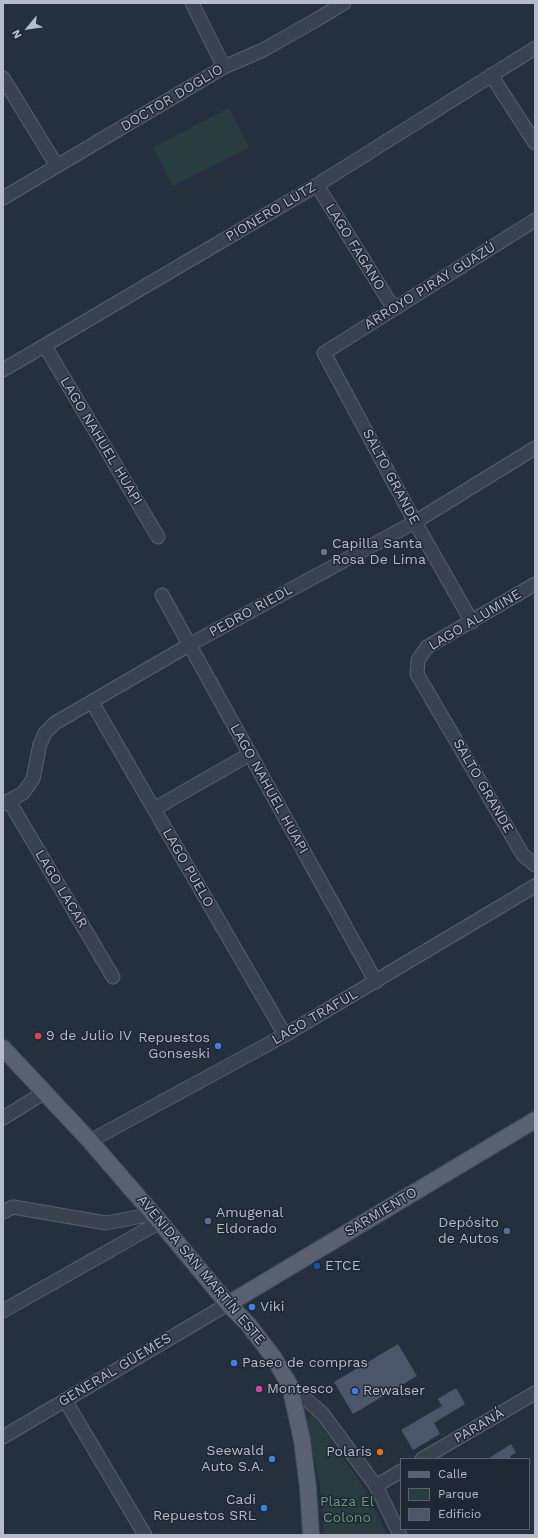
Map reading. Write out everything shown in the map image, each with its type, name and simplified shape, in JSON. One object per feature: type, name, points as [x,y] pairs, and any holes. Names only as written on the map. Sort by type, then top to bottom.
[{"type":"main road","name":"AVENIDA SAN MARTÍN ESTE","points":[[3,1048],[90,1141],[228,1304],[248,1324],[274,1358],[290,1386],[302,1440],[308,1488],[311,1535]]},
{"type":"main road","name":"SARMIENTO","points":[[228,1304],[535,1120]]},
{"type":"street","points":[[192,3],[224,67]]},
{"type":"street","name":"DOCTOR DOGLIO","points":[[3,198],[224,67],[263,50],[344,3]]},
{"type":"street","name":"PIONERO LUTZ","points":[[3,370],[317,185],[535,48]]},
{"type":"street","points":[[491,75],[535,143]]},
{"type":"street","points":[[3,78],[57,166]]},
{"type":"street","name":"LAGO FAGANO","points":[[317,185],[394,309]]},
{"type":"street","name":"ARROYO PIRAY GUAZÚ","points":[[324,353],[535,220]]},
{"type":"street","name":"LAGO NAHUEL HUAPI","points":[[45,346],[158,537]]},
{"type":"street","name":"SALTO GRANDE","points":[[324,353],[415,522],[472,622]]},
{"type":"street","name":"PEDRO RIEDL","points":[[6,802],[23,793],[33,779],[40,744],[45,733],[54,723],[189,645],[415,522],[535,448]]},
{"type":"street","name":"LAGO ALUMINE","points":[[418,660],[427,647],[535,584]]},
{"type":"street","name":"LAGO NAHUEL HUAPI","points":[[162,595],[376,982]]},
{"type":"street","name":"SALTO GRANDE","points":[[418,660],[418,674],[523,856],[535,865]]},
{"type":"street","name":"LAGO PUELO","points":[[92,702],[285,1035]]},
{"type":"street","points":[[154,809],[250,754]]},
{"type":"street","name":"LAGO LACAR","points":[[6,802],[113,977]]},
{"type":"street","name":"LAGO TRAFUL","points":[[90,1141],[285,1035],[535,886]]},
{"type":"street","points":[[3,1118],[45,1092]]},
{"type":"street","points":[[3,1212],[13,1207],[106,1223],[156,1218]]},
{"type":"street","points":[[3,1311],[156,1218]]},
{"type":"street","name":"GENERAL GÜEMES","points":[[3,1437],[228,1304]]},
{"type":"street","points":[[290,1386],[322,1413],[376,1486],[400,1535]]},
{"type":"street","name":"PARANÁ","points":[[424,1458],[535,1393]]},
{"type":"street","points":[[65,1400],[145,1535]]},
{"type":"street","points":[[376,1486],[400,1472]]},
{"type":"green space","points":[[229,108],[249,148],[172,186],[153,147]]},
{"type":"green space","name":"Plaza El Colono","points":[[313,1414],[366,1491],[387,1535],[324,1535],[320,1484],[306,1420]]},
{"type":"building","points":[[398,1344],[417,1376],[353,1414],[334,1382]]},
{"type":"building","points":[[456,1388],[465,1404],[434,1423],[440,1434],[413,1450],[401,1430],[442,1406],[438,1399]]},
{"type":"building","points":[[511,1444],[516,1453],[510,1456],[511,1458],[490,1458]]},
{"type":"place","name":"Capilla Santa Rosa De Lima","points":[[324,552]]},
{"type":"place","name":"9 de Julio IV","points":[[38,1036]]},
{"type":"place","name":"Repuestos Gonseski","points":[[218,1046]]},
{"type":"place","name":"Amugenal Eldorado","points":[[208,1221]]},
{"type":"place","name":"Depósito de Autos","points":[[507,1231]]},
{"type":"place","name":"ETCE","points":[[317,1266]]},
{"type":"place","name":"Viki","points":[[252,1307]]},
{"type":"place","name":"Paseo de compras","points":[[234,1363]]},
{"type":"place","name":"Montesco","points":[[259,1389]]},
{"type":"place","name":"Rewalser","points":[[355,1391]]},
{"type":"place","name":"Polaris","points":[[380,1452]]},
{"type":"place","name":"Seewald Auto S.A.","points":[[272,1459]]},
{"type":"place","name":"Cadi Repuestos SRL","points":[[264,1508]]}]
